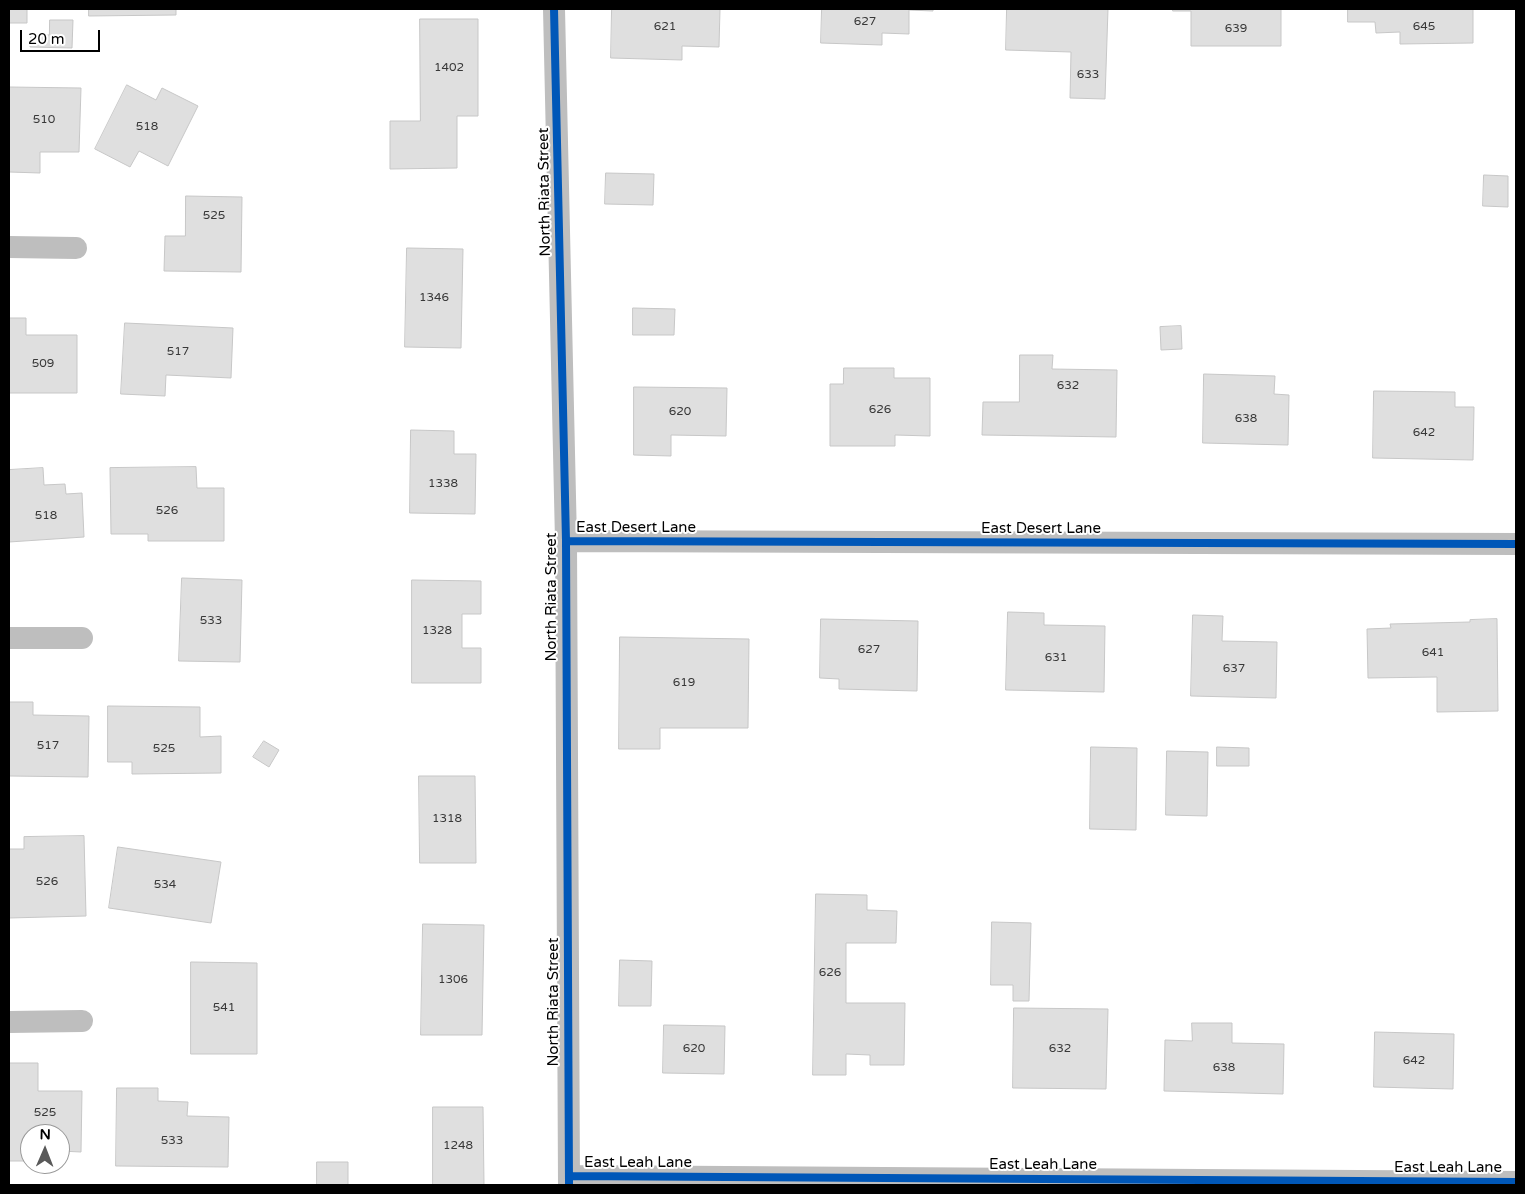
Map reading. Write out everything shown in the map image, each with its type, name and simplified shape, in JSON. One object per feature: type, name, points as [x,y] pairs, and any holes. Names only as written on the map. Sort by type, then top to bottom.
[{"type":"street","name":"North Riata Street","points":[[554,9],[566,542],[569,1181]]},
{"type":"street","points":[[9,247],[76,248]]},
{"type":"street","name":"East Desert Lane","points":[[566,542],[1516,544]]},
{"type":"street","points":[[9,638],[82,638]]},
{"type":"street","points":[[9,1022],[82,1022]]},
{"type":"street","name":"East Leah Lane","points":[[569,1181],[1516,1182]]},
{"type":"building","points":[[9,9],[27,9],[27,23],[9,23]]},
{"type":"building","points":[[89,9],[176,9],[176,15],[89,16]]},
{"type":"building","points":[[612,9],[720,9],[719,47],[682,46],[682,60],[611,58]]},
{"type":"building","points":[[822,9],[933,9],[933,11],[909,10],[909,34],[882,33],[882,45],[821,43]]},
{"type":"building","points":[[1007,9],[1108,9],[1105,99],[1070,98],[1071,52],[1006,50]]},
{"type":"building","points":[[1173,9],[1281,9],[1281,46],[1191,46],[1191,11],[1173,11]]},
{"type":"building","points":[[1348,9],[1473,9],[1473,43],[1400,44],[1400,32],[1376,33],[1375,22],[1348,22]]},
{"type":"building","points":[[420,19],[478,19],[478,116],[457,116],[457,168],[390,169],[390,121],[420,121]]},
{"type":"building","points":[[50,20],[73,20],[72,48],[30,47],[31,34],[49,35]]},
{"type":"building","points":[[127,85],[156,100],[162,88],[198,106],[168,166],[139,151],[130,167],[95,149]]},
{"type":"building","points":[[9,87],[81,88],[79,152],[40,152],[40,173],[9,172]]},
{"type":"building","points":[[606,173],[654,174],[653,205],[605,204]]},
{"type":"building","points":[[1484,175],[1508,176],[1508,207],[1483,206]]},
{"type":"building","points":[[186,196],[242,197],[241,272],[164,271],[165,236],[185,236]]},
{"type":"building","points":[[407,248],[463,249],[461,348],[405,347]]},
{"type":"building","points":[[633,308],[675,309],[674,335],[633,335]]},
{"type":"building","points":[[9,318],[26,318],[26,335],[77,335],[77,393],[9,393]]},
{"type":"building","points":[[125,323],[233,328],[231,378],[166,375],[165,396],[121,394]]},
{"type":"building","points":[[1181,326],[1182,349],[1161,350],[1160,327]]},
{"type":"building","points":[[1020,355],[1053,355],[1052,369],[1117,370],[1116,437],[982,435],[983,402],[1019,402]]},
{"type":"building","points":[[844,368],[894,368],[894,378],[930,378],[930,436],[895,435],[895,446],[830,446],[830,384],[843,384]]},
{"type":"building","points":[[1204,374],[1275,376],[1274,394],[1289,395],[1288,445],[1203,443]]},
{"type":"building","points":[[634,387],[727,388],[726,436],[671,435],[671,456],[634,455]]},
{"type":"building","points":[[1374,391],[1455,392],[1455,407],[1474,407],[1473,460],[1373,458]]},
{"type":"building","points":[[411,430],[454,431],[454,454],[476,454],[475,514],[410,513]]},
{"type":"building","points":[[196,467],[197,488],[224,488],[224,541],[148,541],[148,534],[111,534],[110,468]]},
{"type":"building","points":[[43,468],[44,485],[65,484],[66,494],[82,493],[84,537],[9,542],[9,470]]},
{"type":"building","points":[[182,578],[242,580],[240,662],[179,661]]},
{"type":"building","points":[[412,580],[481,581],[481,614],[462,614],[462,648],[481,648],[481,683],[412,683]]},
{"type":"building","points":[[1008,612],[1044,613],[1044,625],[1105,626],[1104,692],[1006,690]]},
{"type":"building","points":[[1193,615],[1223,616],[1222,641],[1277,642],[1276,698],[1191,696]]},
{"type":"building","points":[[821,619],[918,621],[917,691],[839,689],[839,679],[820,678]]},
{"type":"building","points":[[1497,619],[1498,711],[1437,712],[1437,677],[1368,678],[1367,629],[1391,628],[1390,624],[1470,622],[1470,620]]},
{"type":"building","points":[[620,637],[749,639],[748,728],[660,728],[660,749],[619,749]]},
{"type":"building","points":[[9,702],[33,702],[33,715],[89,716],[88,777],[9,776]]},
{"type":"building","points":[[108,706],[200,707],[200,737],[221,736],[221,773],[132,774],[132,762],[108,762]]},
{"type":"building","points":[[264,741],[279,750],[269,767],[253,757]]},
{"type":"building","points":[[1091,747],[1137,748],[1136,830],[1090,829]]},
{"type":"building","points":[[1217,747],[1249,748],[1249,766],[1217,766]]},
{"type":"building","points":[[1167,751],[1208,752],[1207,816],[1166,815]]},
{"type":"building","points":[[419,776],[475,776],[476,863],[420,863]]},
{"type":"building","points":[[84,836],[86,916],[9,918],[9,849],[24,849],[24,837]]},
{"type":"building","points":[[118,847],[221,862],[211,923],[109,908]]},
{"type":"building","points":[[816,894],[867,895],[867,910],[897,911],[896,943],[846,943],[846,1003],[905,1003],[904,1065],[870,1065],[870,1055],[846,1054],[846,1075],[813,1075]]},
{"type":"building","points":[[992,922],[1031,923],[1029,1001],[1013,1001],[1013,985],[991,985]]},
{"type":"building","points":[[423,924],[484,925],[482,1035],[421,1035]]},
{"type":"building","points":[[620,960],[652,961],[651,1006],[619,1006]]},
{"type":"building","points":[[191,962],[257,963],[257,1054],[191,1054]]},
{"type":"building","points":[[1014,1008],[1108,1009],[1106,1089],[1013,1088]]},
{"type":"building","points":[[1192,1023],[1232,1023],[1232,1043],[1284,1044],[1283,1094],[1164,1091],[1165,1040],[1192,1041]]},
{"type":"building","points":[[664,1025],[725,1026],[724,1074],[663,1073]]},
{"type":"building","points":[[1375,1032],[1454,1034],[1453,1089],[1374,1087]]},
{"type":"building","points":[[9,1063],[38,1063],[38,1091],[82,1091],[81,1152],[70,1151],[70,1124],[20,1124],[20,1161],[9,1161]]},
{"type":"building","points":[[117,1088],[158,1088],[158,1101],[188,1102],[187,1116],[229,1117],[228,1167],[116,1166]]},
{"type":"building","points":[[433,1107],[483,1107],[484,1185],[433,1185]]},
{"type":"building","points":[[317,1162],[348,1162],[348,1185],[317,1185]]},
{"type":"cycle path","points":[[554,9],[566,541],[569,1185]]},
{"type":"cycle path","points":[[566,541],[1516,544]]},
{"type":"cycle path","points":[[569,1176],[1516,1182]]}]
